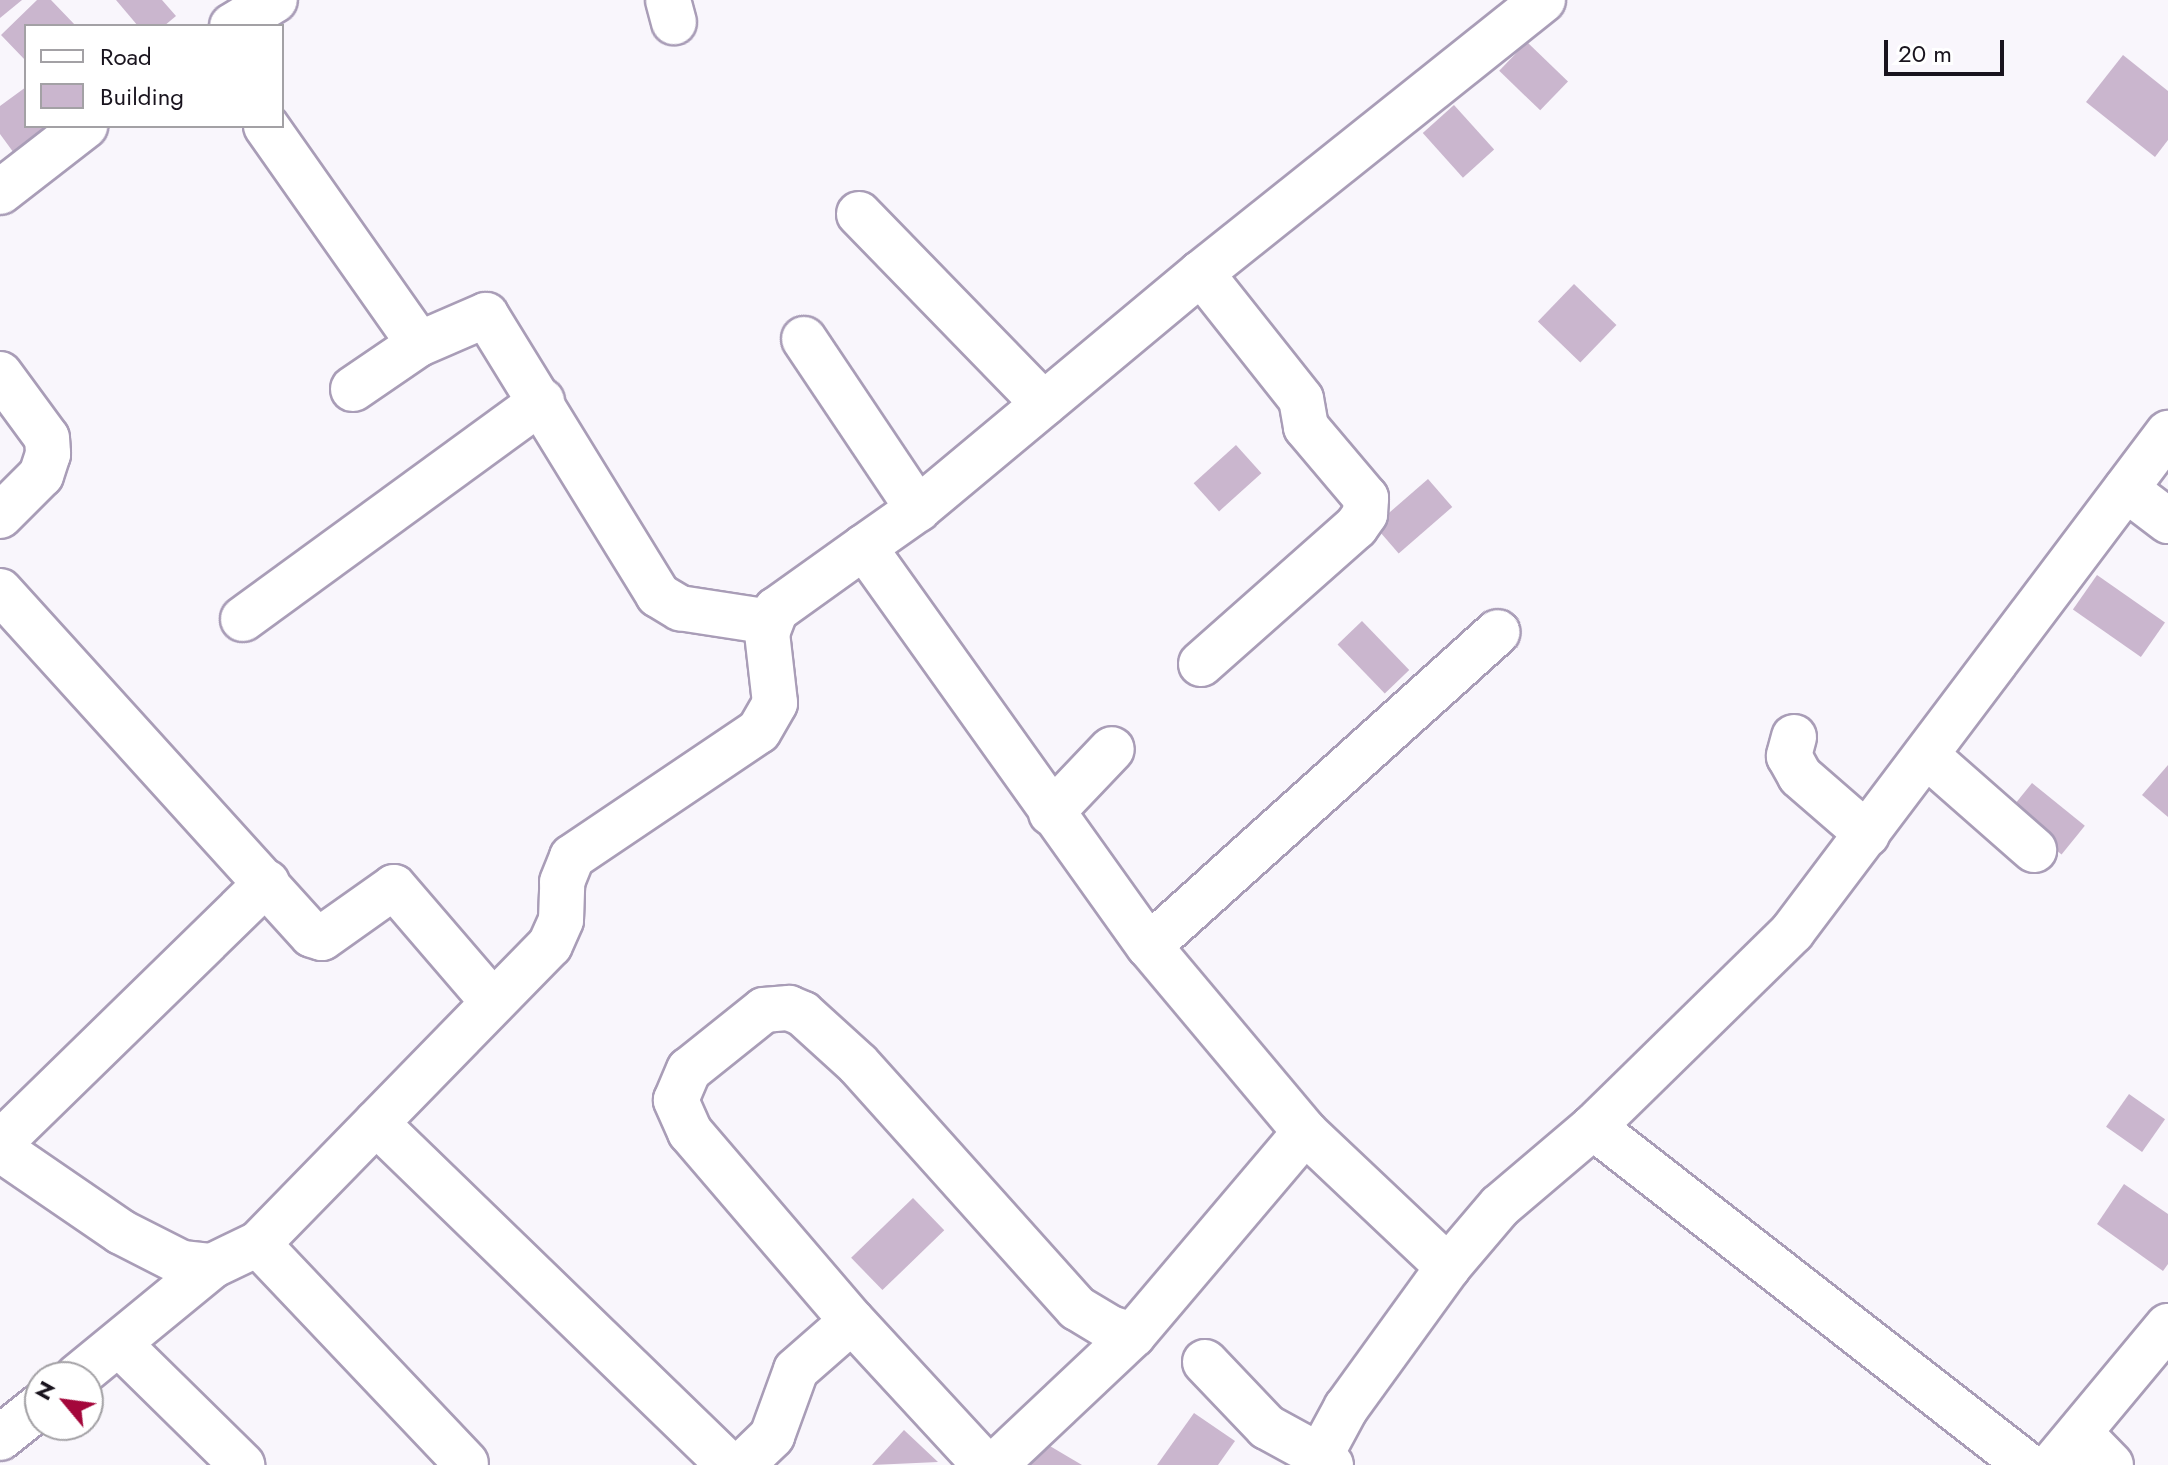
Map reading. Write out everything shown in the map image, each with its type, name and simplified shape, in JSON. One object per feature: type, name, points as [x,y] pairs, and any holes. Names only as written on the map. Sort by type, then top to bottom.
[{"type":"street","points":[[235,24],[275,0]]},
{"type":"street","points":[[97,1361],[212,1266],[258,1244],[493,1002],[557,934],[562,882],[572,857],[759,731],[775,703],[770,622],[784,600],[918,509],[1201,273],[1543,0]]},
{"type":"street","points":[[0,192],[82,128]]},
{"type":"street","points":[[267,128],[419,344]]},
{"type":"street","points":[[859,214],[1044,404]]},
{"type":"street","points":[[1201,273],[1301,399],[1306,427],[1366,498],[1365,514],[1356,527],[1201,664]]},
{"type":"street","points":[[353,389],[419,344],[486,315],[542,401],[658,595],[680,608],[770,622]]},
{"type":"street","points":[[804,339],[918,509]]},
{"type":"street","points":[[0,374],[47,438],[48,454],[41,475],[0,516]]},
{"type":"street","points":[[243,619],[542,401]]},
{"type":"street","points":[[1205,1362],[1267,1427],[1326,1461],[1346,1408],[1448,1267],[1500,1206],[1593,1127],[1792,932],[2168,433]]},
{"type":"street","points":[[2126,489],[2168,521]]},
{"type":"street","points":[[864,547],[1051,813],[1149,946],[1305,1132],[1448,1267]]},
{"type":"street","points":[[0,591],[125,734],[267,882],[312,935],[322,938],[394,887],[493,1002]]},
{"type":"street","points":[[1149,946],[1498,632]]},
{"type":"street","points":[[1794,737],[1789,756],[1800,776],[1867,834]]},
{"type":"street","points":[[1051,813],[1112,749]]},
{"type":"street","points":[[1926,755],[2034,850]]},
{"type":"street","points":[[0,1143],[267,882]]},
{"type":"street","points":[[985,1465],[852,1321],[679,1115],[679,1085],[689,1070],[764,1010],[776,1007],[803,1014],[858,1064],[1077,1308],[1133,1335]]},
{"type":"street","points":[[376,1123],[729,1465]]},
{"type":"street","points":[[1593,1127],[2027,1465]]},
{"type":"street","points":[[995,1465],[1133,1335],[1305,1132]]},
{"type":"street","points":[[0,1149],[152,1251],[182,1263],[212,1266]]},
{"type":"street","points":[[258,1244],[466,1463]]},
{"type":"street","points":[[742,1465],[772,1436],[796,1370],[852,1321]]},
{"type":"street","points":[[2052,1465],[2081,1434],[2168,1326]]},
{"type":"street","points":[[119,1344],[242,1465]]},
{"type":"street","points":[[0,1438],[24,1419]]},
{"type":"street","points":[[2081,1434],[2111,1465]]},
{"type":"building","points":[[0,0],[22,0],[0,18]]},
{"type":"building","points":[[37,0],[51,0],[74,24],[24,24],[24,59],[1,35]]},
{"type":"building","points":[[116,0],[162,0],[176,16],[166,24],[136,24]]},
{"type":"building","points":[[1527,42],[1568,82],[1540,110],[1499,71]]},
{"type":"building","points":[[2123,55],[2168,91],[2168,140],[2155,157],[2086,102]]},
{"type":"building","points":[[24,88],[24,128],[61,128],[19,160],[0,134],[0,106]]},
{"type":"building","points":[[1454,105],[1494,150],[1463,178],[1423,133]]},
{"type":"building","points":[[1574,284],[1616,325],[1580,362],[1538,321]]},
{"type":"building","points":[[1236,445],[1261,473],[1219,511],[1194,483]]},
{"type":"building","points":[[1428,479],[1452,507],[1399,554],[1374,526]]},
{"type":"building","points":[[2097,575],[2165,623],[2141,657],[2073,609]]},
{"type":"building","points":[[1362,621],[1409,670],[1385,694],[1338,645]]},
{"type":"building","points":[[2168,765],[2168,817],[2142,795]]},
{"type":"building","points":[[2032,783],[2085,826],[2062,855],[2009,812]]},
{"type":"building","points":[[2129,1094],[2165,1119],[2142,1152],[2106,1127]]},
{"type":"building","points":[[2124,1184],[2168,1214],[2168,1264],[2163,1271],[2097,1224]]},
{"type":"building","points":[[913,1198],[944,1230],[882,1290],[851,1258]]},
{"type":"building","points":[[1194,1413],[1235,1441],[1218,1465],[1157,1465]]},
{"type":"building","points":[[904,1430],[938,1462],[872,1465]]},
{"type":"building","points":[[1038,1439],[1082,1465],[1023,1465]]}]
